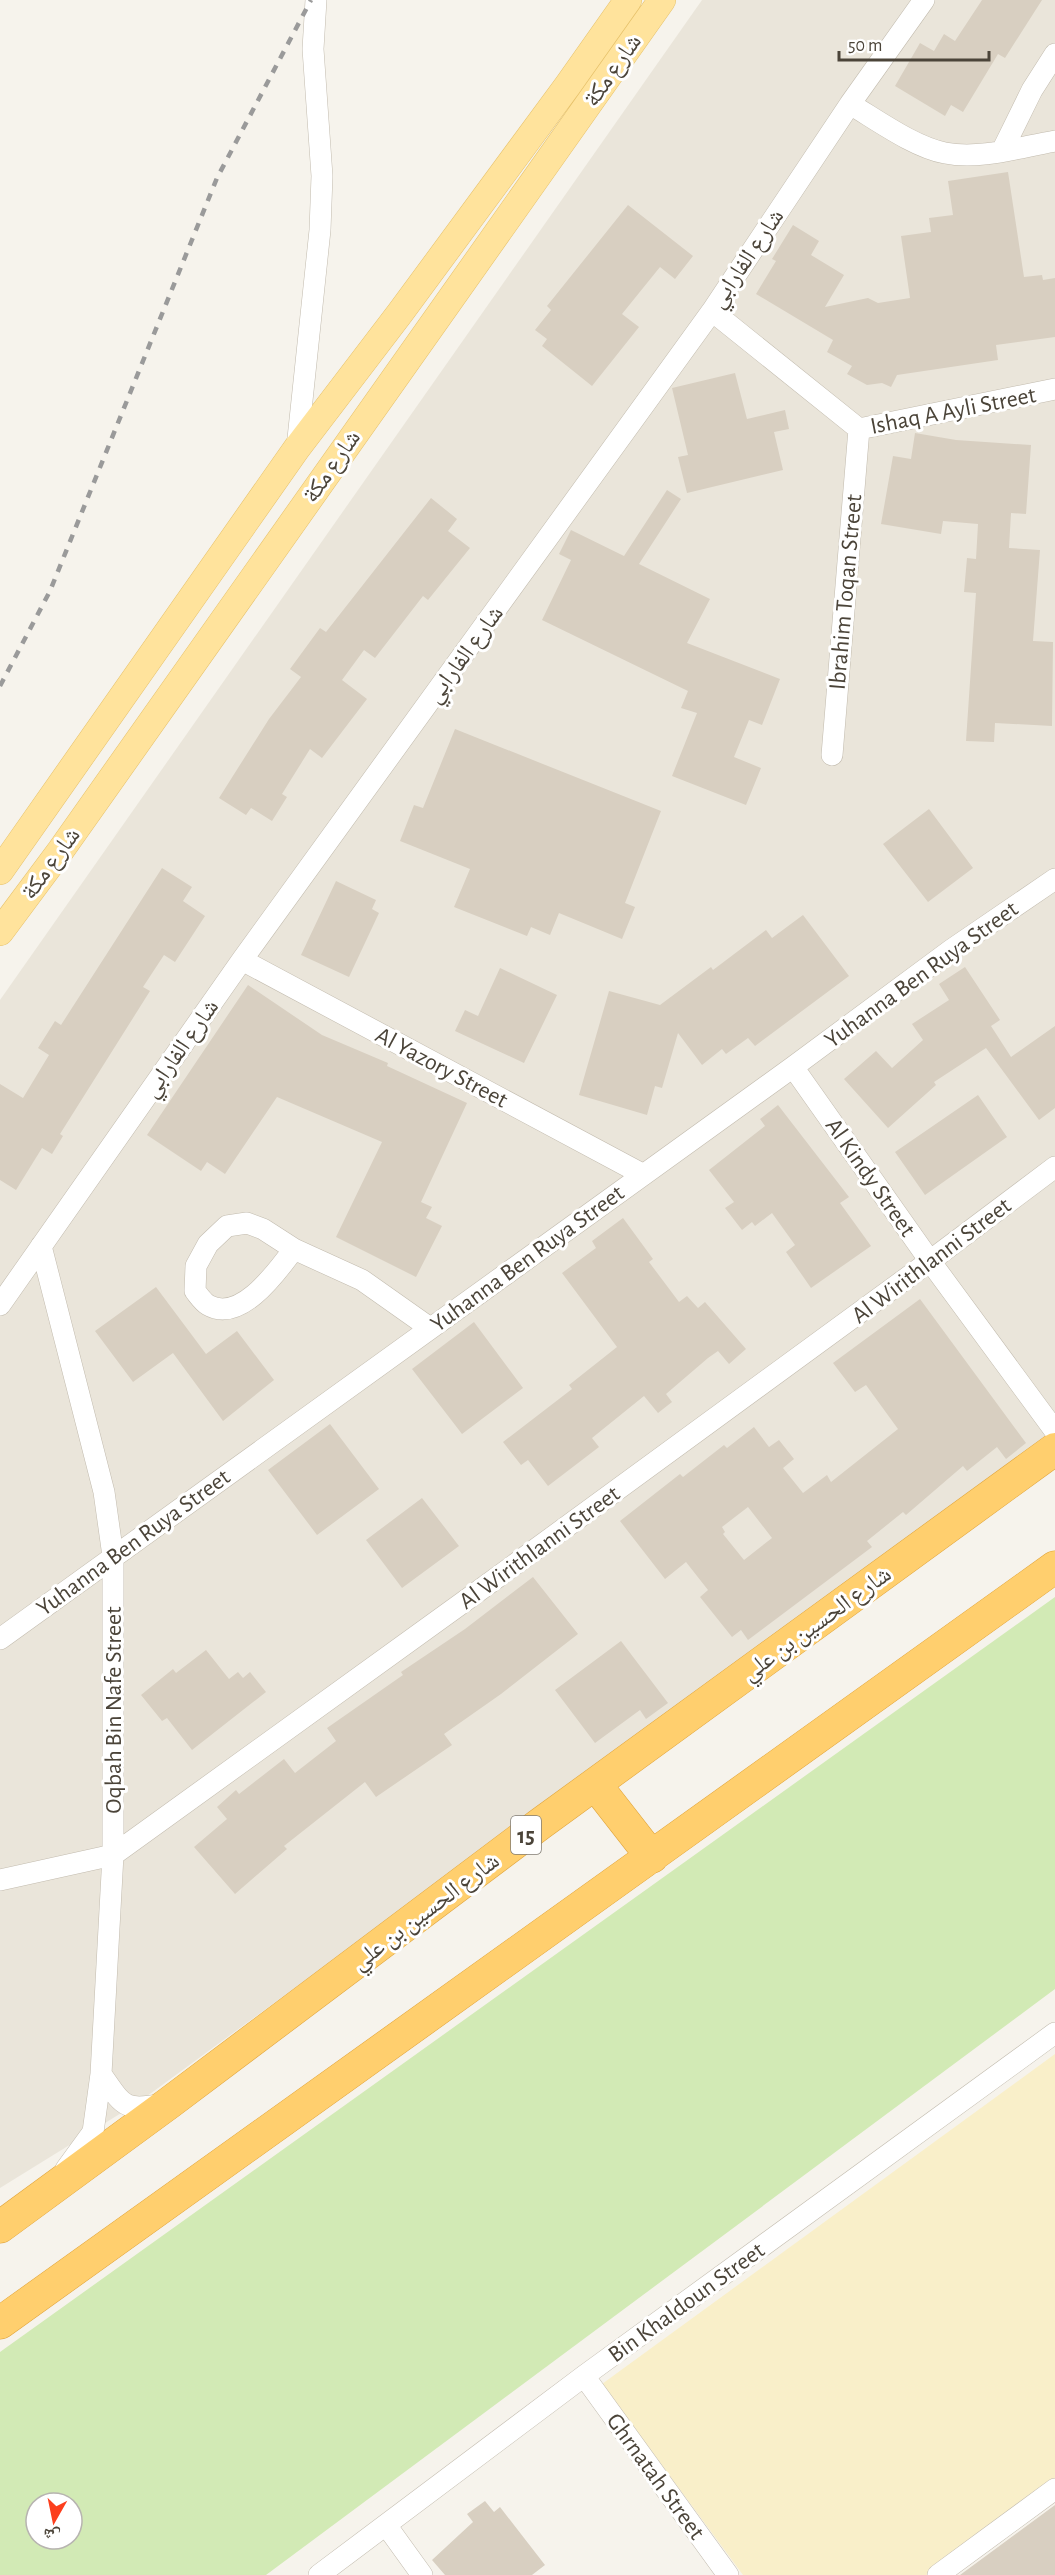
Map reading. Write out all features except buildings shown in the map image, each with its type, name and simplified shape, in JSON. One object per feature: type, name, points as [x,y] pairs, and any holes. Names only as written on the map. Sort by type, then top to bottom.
[{"type":"highway","name":"شارع الحسين بن علي","points":[[0,2227],[596,1784],[1055,1449]]},
{"type":"highway","points":[[0,2323],[1055,1567]]},
{"type":"highway","points":[[596,1784],[652,1857]]},
{"type":"main road","name":"شارع مكة","points":[[3,865],[297,448],[568,86],[628,0]]},
{"type":"main road","name":"شارع مكة","points":[[0,932],[61,850],[662,0]]},
{"type":"street","points":[[297,448],[320,230],[322,176],[313,49],[316,0]]},
{"type":"street","name":"شارع الفارابي","points":[[0,1305],[242,960],[712,311],[850,104],[924,0]]},
{"type":"street","points":[[1002,150],[1032,90],[1055,54]]},
{"type":"street","points":[[850,104],[921,144],[943,153],[961,155],[1055,141]]},
{"type":"street","name":"Ishaq A Ayli Street","points":[[712,311],[859,429],[1055,389]]},
{"type":"street","name":"Ibrahim Toqan Street","points":[[832,755],[859,429]]},
{"type":"street","name":"Yuhanna Ben Ruya Street","points":[[0,1639],[793,1067],[951,950],[1055,879]]},
{"type":"street","name":"Al Yazory Street","points":[[242,960],[642,1174]]},
{"type":"street","name":"Al Kindy Street","points":[[793,1067],[930,1262],[1055,1431]]},
{"type":"street","name":"Al Wirithlanni Street","points":[[0,1880],[113,1855],[930,1262],[1055,1167]]},
{"type":"street","points":[[294,1249],[262,1288],[236,1307],[210,1306],[195,1291],[196,1266],[208,1244],[227,1226],[247,1222],[263,1229],[294,1249],[362,1280],[430,1328]]},
{"type":"street","name":"Oqbah Bin Nafe Street","points":[[41,1246],[105,1492],[112,1556],[113,1855],[101,2074],[93,2132],[52,2188]]},
{"type":"street","name":"Bin Khaldoun Street","points":[[319,2575],[584,2376],[1055,2032]]},
{"type":"street","points":[[101,2074],[122,2102],[137,2109],[169,2103]]},
{"type":"street","name":"Ghrnatah Street","points":[[584,2376],[728,2575]]},
{"type":"street","points":[[938,2575],[1055,2489]]},
{"type":"street","points":[[386,2525],[422,2575]]},
{"type":"shaded area","points":[[702,0],[1055,0],[1055,1430],[139,2102],[0,2188],[0,1000]]},
{"type":"green space","points":[[1055,1597],[1055,1989],[266,2575],[0,2575],[0,2352]]},
{"type":"sand","points":[[1055,2054],[1055,2495],[946,2575],[743,2575],[602,2384]]},
{"type":"railway","points":[[0,686],[50,591],[217,178],[311,0]]}]
